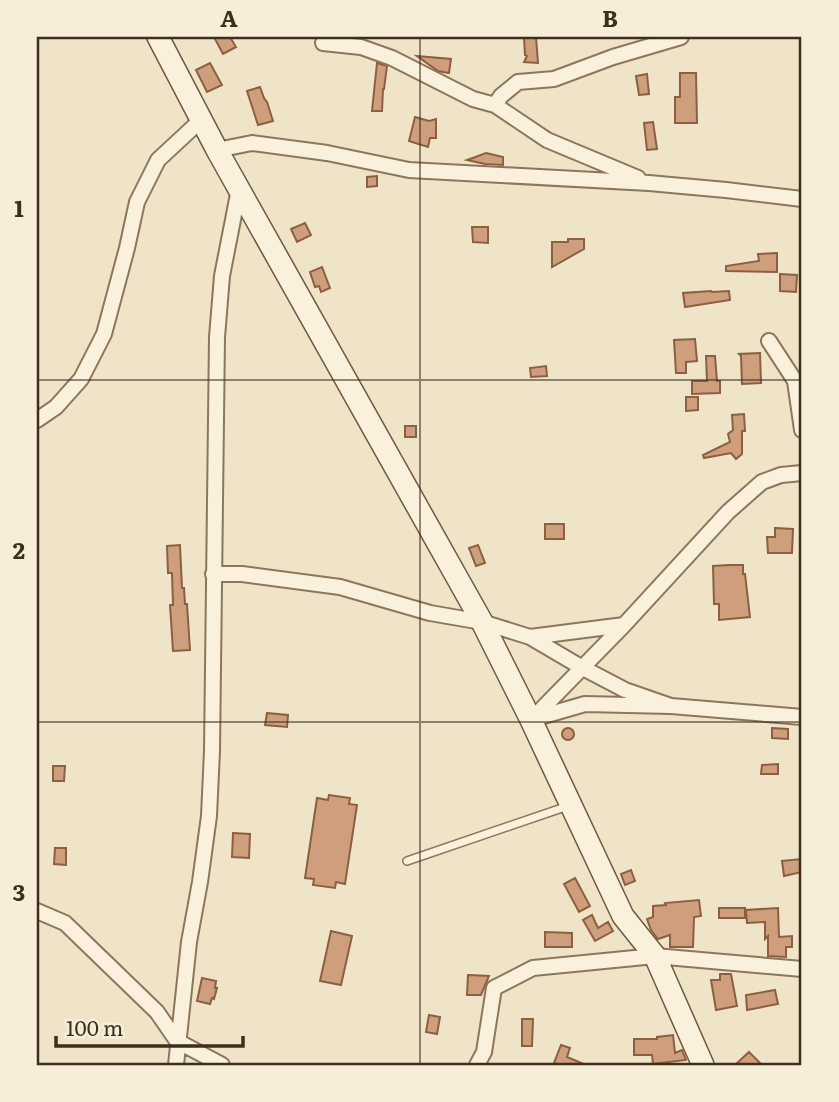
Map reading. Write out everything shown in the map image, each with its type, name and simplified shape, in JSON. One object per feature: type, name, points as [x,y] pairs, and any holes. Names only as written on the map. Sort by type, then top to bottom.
[{"type":"main road","points":[[158,37],[217,150],[482,622],[623,916],[655,956],[704,1065]]},
{"type":"street","points":[[495,105],[501,96],[518,82],[554,79],[613,57],[681,37]]},
{"type":"street","points":[[323,43],[361,47],[392,58],[473,99],[495,105],[547,140],[649,183]]},
{"type":"street","points":[[37,419],[56,407],[81,379],[104,334],[137,202],[158,160],[201,120]]},
{"type":"street","points":[[217,150],[252,143],[339,155],[410,170],[649,183],[802,199]]},
{"type":"street","points":[[176,1065],[188,942],[209,816],[217,337],[222,276],[239,189]]},
{"type":"street","points":[[769,341],[795,381],[802,430]]},
{"type":"street","points":[[531,720],[624,625],[728,512],[762,482],[781,475],[802,473]]},
{"type":"street","points":[[213,574],[340,587],[430,613],[482,622],[530,637],[625,690],[671,706]]},
{"type":"street","points":[[530,637],[624,625]]},
{"type":"street","points":[[531,720],[584,704],[671,706],[802,717]]},
{"type":"street","points":[[37,911],[65,923],[157,1012],[177,1041],[222,1065]]},
{"type":"street","points":[[477,1065],[484,1052],[494,988],[533,968],[655,956],[802,969]]},
{"type":"lane","points":[[407,861],[571,805]]},
{"type":"building","points":[[214,37],[230,37],[236,47],[223,54]]},
{"type":"building","points":[[524,37],[536,37],[538,63],[524,62],[527,56]]},
{"type":"building","points":[[417,56],[451,59],[449,73],[438,71]]},
{"type":"building","points":[[210,63],[222,85],[207,92],[196,70]]},
{"type":"building","points":[[377,63],[387,66],[382,111],[372,111]]},
{"type":"building","points":[[680,73],[696,73],[697,123],[675,123],[675,97],[680,97]]},
{"type":"building","points":[[647,74],[649,94],[639,95],[636,76]]},
{"type":"building","points":[[260,87],[273,121],[258,125],[247,91]]},
{"type":"building","points":[[415,117],[429,121],[436,119],[436,138],[430,138],[428,147],[409,141]]},
{"type":"building","points":[[653,122],[657,149],[647,150],[644,123]]},
{"type":"building","points":[[486,153],[503,157],[503,165],[467,160]]},
{"type":"building","points":[[377,176],[377,186],[367,187],[367,177]]},
{"type":"building","points":[[305,223],[311,235],[297,242],[291,229]]},
{"type":"building","points":[[472,227],[488,227],[488,243],[473,242]]},
{"type":"building","points":[[568,239],[584,239],[584,249],[552,267],[552,242],[568,242]]},
{"type":"building","points":[[777,253],[777,272],[726,271],[726,266],[759,261],[758,254]]},
{"type":"building","points":[[322,267],[330,288],[321,292],[319,286],[315,287],[310,272]]},
{"type":"building","points":[[780,274],[797,275],[796,292],[780,291]]},
{"type":"building","points":[[729,291],[730,300],[685,307],[683,293]]},
{"type":"building","points":[[695,339],[697,361],[686,362],[686,373],[676,373],[674,340]]},
{"type":"building","points":[[760,353],[761,383],[742,384],[739,354]]},
{"type":"building","points":[[706,356],[715,356],[720,393],[692,394],[692,381],[707,381]]},
{"type":"building","points":[[546,366],[547,376],[531,377],[530,368]]},
{"type":"building","points":[[686,397],[698,397],[698,410],[686,411]]},
{"type":"building","points":[[744,414],[742,454],[736,459],[731,453],[704,458],[703,455],[730,442],[728,434],[733,430],[732,415]]},
{"type":"building","points":[[405,426],[416,426],[416,437],[405,437]]},
{"type":"building","points":[[545,524],[564,524],[564,539],[545,539]]},
{"type":"building","points":[[775,528],[793,529],[792,553],[768,553],[767,537],[775,537]]},
{"type":"building","points":[[180,545],[190,650],[173,651],[170,605],[173,605],[172,573],[168,573],[167,546]]},
{"type":"building","points":[[478,545],[485,563],[476,566],[469,548]]},
{"type":"building","points":[[743,565],[750,617],[719,620],[719,604],[714,604],[713,566]]},
{"type":"building","points":[[267,713],[288,715],[287,727],[265,725]]},
{"type":"building","points":[[568,728],[574,734],[568,740],[562,734]]},
{"type":"building","points":[[772,728],[788,729],[788,739],[772,738]]},
{"type":"building","points":[[778,764],[778,774],[761,774],[762,765]]},
{"type":"building","points":[[53,766],[65,766],[64,781],[53,781]]},
{"type":"building","points":[[329,795],[350,798],[349,804],[357,805],[345,884],[336,882],[335,888],[313,885],[314,879],[305,878],[317,798],[328,800]]},
{"type":"building","points":[[233,833],[250,834],[249,858],[232,857]]},
{"type":"building","points":[[55,848],[66,848],[66,865],[54,864]]},
{"type":"building","points":[[802,859],[802,872],[784,876],[782,861]]},
{"type":"building","points":[[631,870],[635,881],[625,885],[621,874]]},
{"type":"building","points":[[575,878],[590,906],[579,912],[564,884]]},
{"type":"building","points":[[699,900],[701,916],[694,917],[693,947],[670,947],[670,935],[658,939],[651,930],[647,919],[653,917],[653,906]]},
{"type":"building","points":[[719,908],[745,908],[745,918],[719,918]]},
{"type":"building","points":[[778,908],[779,937],[792,936],[792,947],[786,947],[786,957],[768,956],[765,922],[747,923],[746,910]]},
{"type":"building","points":[[592,915],[598,928],[608,922],[613,931],[595,941],[583,920]]},
{"type":"building","points":[[331,931],[352,936],[341,985],[320,981]]},
{"type":"building","points":[[545,932],[572,933],[572,947],[545,947]]},
{"type":"building","points":[[720,974],[731,974],[737,1006],[716,1010],[711,980],[720,980]]},
{"type":"building","points":[[468,975],[489,976],[481,995],[467,995]]},
{"type":"building","points":[[202,978],[216,981],[217,988],[210,1004],[197,1001]]},
{"type":"building","points":[[775,990],[778,1004],[747,1010],[746,995]]},
{"type":"building","points":[[429,1015],[440,1017],[437,1034],[426,1032]]},
{"type":"building","points":[[522,1019],[533,1019],[532,1046],[522,1046]]},
{"type":"building","points":[[673,1035],[675,1053],[682,1050],[686,1060],[653,1064],[652,1055],[634,1055],[634,1039],[657,1039]]},
{"type":"building","points":[[561,1045],[570,1048],[567,1057],[586,1065],[554,1063]]},
{"type":"building","points":[[749,1052],[762,1065],[735,1065]]}]
